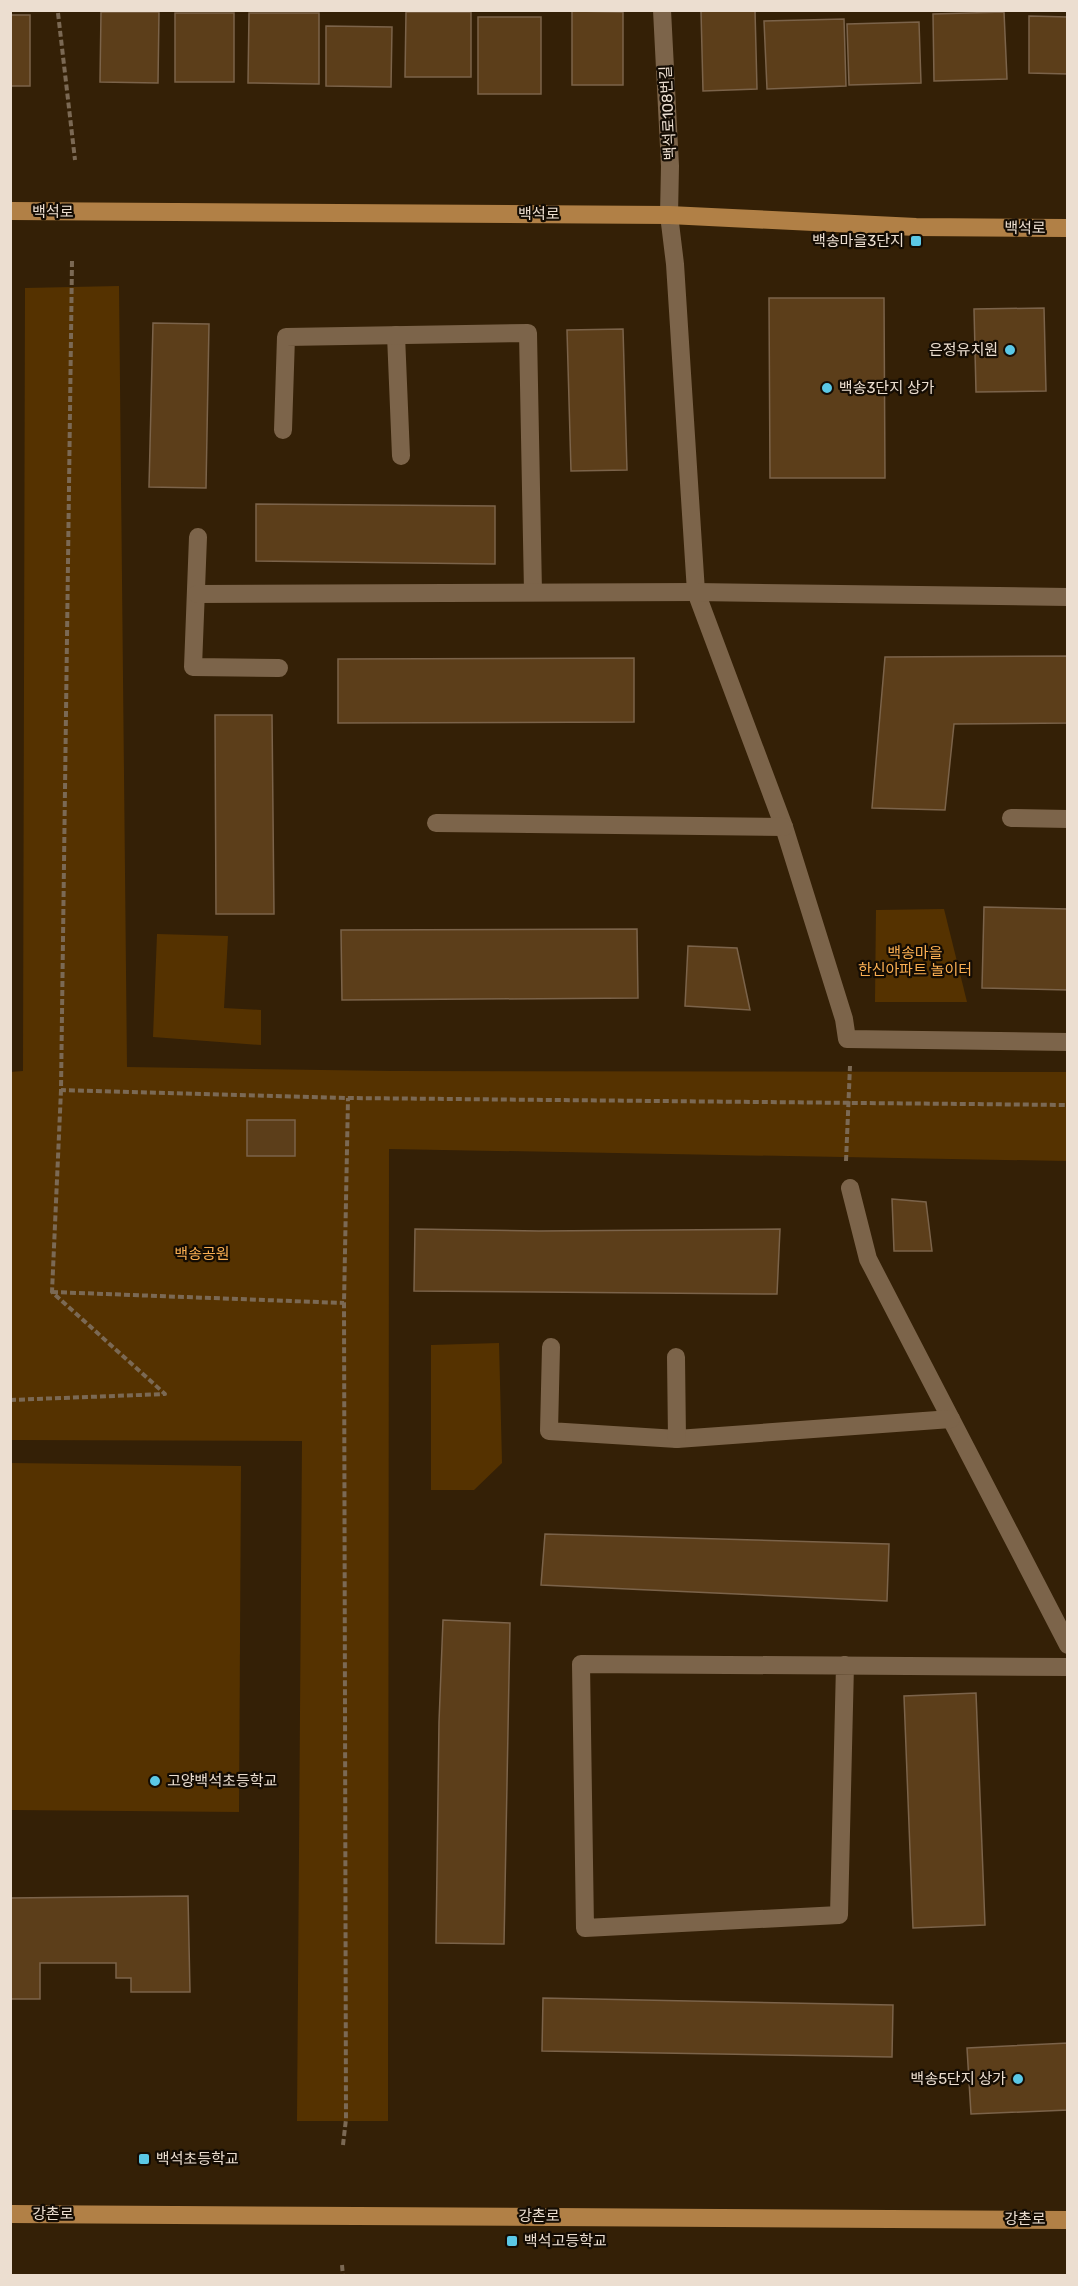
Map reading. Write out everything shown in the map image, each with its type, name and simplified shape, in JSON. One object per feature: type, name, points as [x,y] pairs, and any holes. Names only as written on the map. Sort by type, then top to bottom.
[{"type":"main road","name":"백석로","points":[[10,212],[669,215],[916,227],[1068,228]]},
{"type":"main road","name":"강촌로","points":[[10,2214],[1068,2220]]},
{"type":"street","name":"백석로108번길","points":[[662,10],[670,166],[669,215],[675,264],[696,592],[784,827],[844,1019],[847,1040]]},
{"type":"street","points":[[283,430],[286,337],[528,333],[533,592]]},
{"type":"street","points":[[396,335],[401,456]]},
{"type":"street","points":[[198,537],[193,667],[279,668]]},
{"type":"street","points":[[197,594],[696,592],[1068,597]]},
{"type":"street","points":[[1011,818],[1068,819]]},
{"type":"street","points":[[436,823],[784,827]]},
{"type":"street","points":[[847,1040],[1068,1042]]},
{"type":"street","points":[[850,1188],[868,1259],[1068,1645]]},
{"type":"street","points":[[551,1347],[549,1431],[676,1439],[951,1419]]},
{"type":"street","points":[[676,1357],[676,1439]]},
{"type":"street","points":[[845,1665],[839,1914],[585,1928],[580,1664],[845,1665],[1068,1667]]},
{"type":"path","points":[[58,13],[75,160]]},
{"type":"path","points":[[52,1292],[62,1090],[72,261]]},
{"type":"path","points":[[847,1040],[851,1078],[846,1157],[850,1188]]},
{"type":"path","points":[[62,1090],[348,1098],[1068,1105]]},
{"type":"path","points":[[344,2145],[346,2119],[344,1303],[348,1098]]},
{"type":"path","points":[[52,1292],[344,1303]]},
{"type":"path","points":[[10,1400],[165,1394],[52,1292]]},
{"type":"path","points":[[342,2265],[343,2276]]},
{"type":"green space","name":"백송공원","points":[[119,286],[127,1067],[392,1071],[1067,1072],[1067,1161],[389,1149],[388,2121],[297,2121],[302,1441],[11,1440],[10,1072],[23,1071],[25,288]]},
{"type":"green space","name":"백송마을 한신아파트 놀이터","points":[[944,909],[967,1002],[875,1002],[876,910]]},
{"type":"green space","points":[[157,934],[228,936],[224,1008],[261,1010],[261,1045],[153,1037]]},
{"type":"green space","points":[[499,1343],[502,1463],[474,1490],[431,1490],[431,1345]]},
{"type":"green space","points":[[11,1463],[241,1466],[239,1812],[11,1810]]},
{"type":"building","points":[[755,10],[757,89],[703,91],[701,11]]},
{"type":"building","points":[[572,11],[623,12],[623,85],[572,85]]},
{"type":"building","points":[[101,12],[159,12],[158,83],[100,82]]},
{"type":"building","points":[[406,12],[471,12],[471,77],[405,77]]},
{"type":"building","points":[[1004,12],[1007,79],[934,81],[933,14]]},
{"type":"building","points":[[175,13],[234,13],[234,82],[175,82]]},
{"type":"building","points":[[249,13],[319,13],[319,84],[248,83]]},
{"type":"building","points":[[10,15],[30,15],[30,86],[10,86]]},
{"type":"building","points":[[1029,16],[1068,17],[1068,74],[1029,73]]},
{"type":"building","points":[[478,17],[541,17],[541,94],[478,94]]},
{"type":"building","points":[[844,19],[846,86],[767,89],[764,21]]},
{"type":"building","points":[[919,22],[921,83],[849,85],[847,24]]},
{"type":"building","points":[[326,26],[392,27],[391,87],[326,86]]},
{"type":"building","name":"백송3단지 상가","points":[[769,298],[884,298],[885,478],[770,478]]},
{"type":"building","name":"은정유치원","points":[[1044,308],[1046,391],[976,392],[974,309]]},
{"type":"building","points":[[153,323],[209,324],[206,488],[149,487]]},
{"type":"building","points":[[623,329],[627,470],[571,471],[567,330]]},
{"type":"building","points":[[256,504],[495,506],[495,564],[256,561]]},
{"type":"building","points":[[1068,656],[1068,723],[954,724],[945,810],[872,808],[885,657]]},
{"type":"building","points":[[634,658],[634,722],[338,723],[338,659]]},
{"type":"building","points":[[215,715],[272,715],[274,914],[216,914]]},
{"type":"building","points":[[984,907],[1068,909],[1068,990],[982,988]]},
{"type":"building","points":[[637,929],[638,998],[342,1000],[341,930]]},
{"type":"building","points":[[688,946],[737,948],[750,1010],[685,1006]]},
{"type":"building","points":[[247,1120],[295,1120],[295,1156],[247,1156]]},
{"type":"building","points":[[892,1199],[926,1202],[932,1251],[894,1251]]},
{"type":"building","points":[[415,1229],[539,1231],[780,1229],[777,1294],[414,1291]]},
{"type":"building","points":[[545,1534],[889,1544],[887,1601],[541,1585]]},
{"type":"building","points":[[443,1620],[510,1623],[504,1944],[436,1943]]},
{"type":"building","points":[[976,1693],[985,1925],[913,1928],[904,1696]]},
{"type":"building","points":[[188,1896],[190,1992],[131,1992],[131,1978],[116,1978],[116,1963],[40,1963],[40,1999],[10,1999],[10,1898]]},
{"type":"building","points":[[543,1998],[893,2005],[892,2057],[542,2051]]},
{"type":"building","name":"백송5단지 상가","points":[[1068,2043],[1068,2110],[971,2114],[967,2048]]},
{"type":"place","name":"백송마을3단지","points":[[916,241]]},
{"type":"place","name":"은정유치원","points":[[1010,350]]},
{"type":"place","name":"백송3단지 상가","points":[[827,388]]},
{"type":"place","name":"고양백석초등학교","points":[[155,1781]]},
{"type":"place","name":"백송5단지 상가","points":[[1018,2079]]},
{"type":"place","name":"백석초등학교","points":[[144,2159]]},
{"type":"place","name":"백석고등학교","points":[[512,2241]]}]
